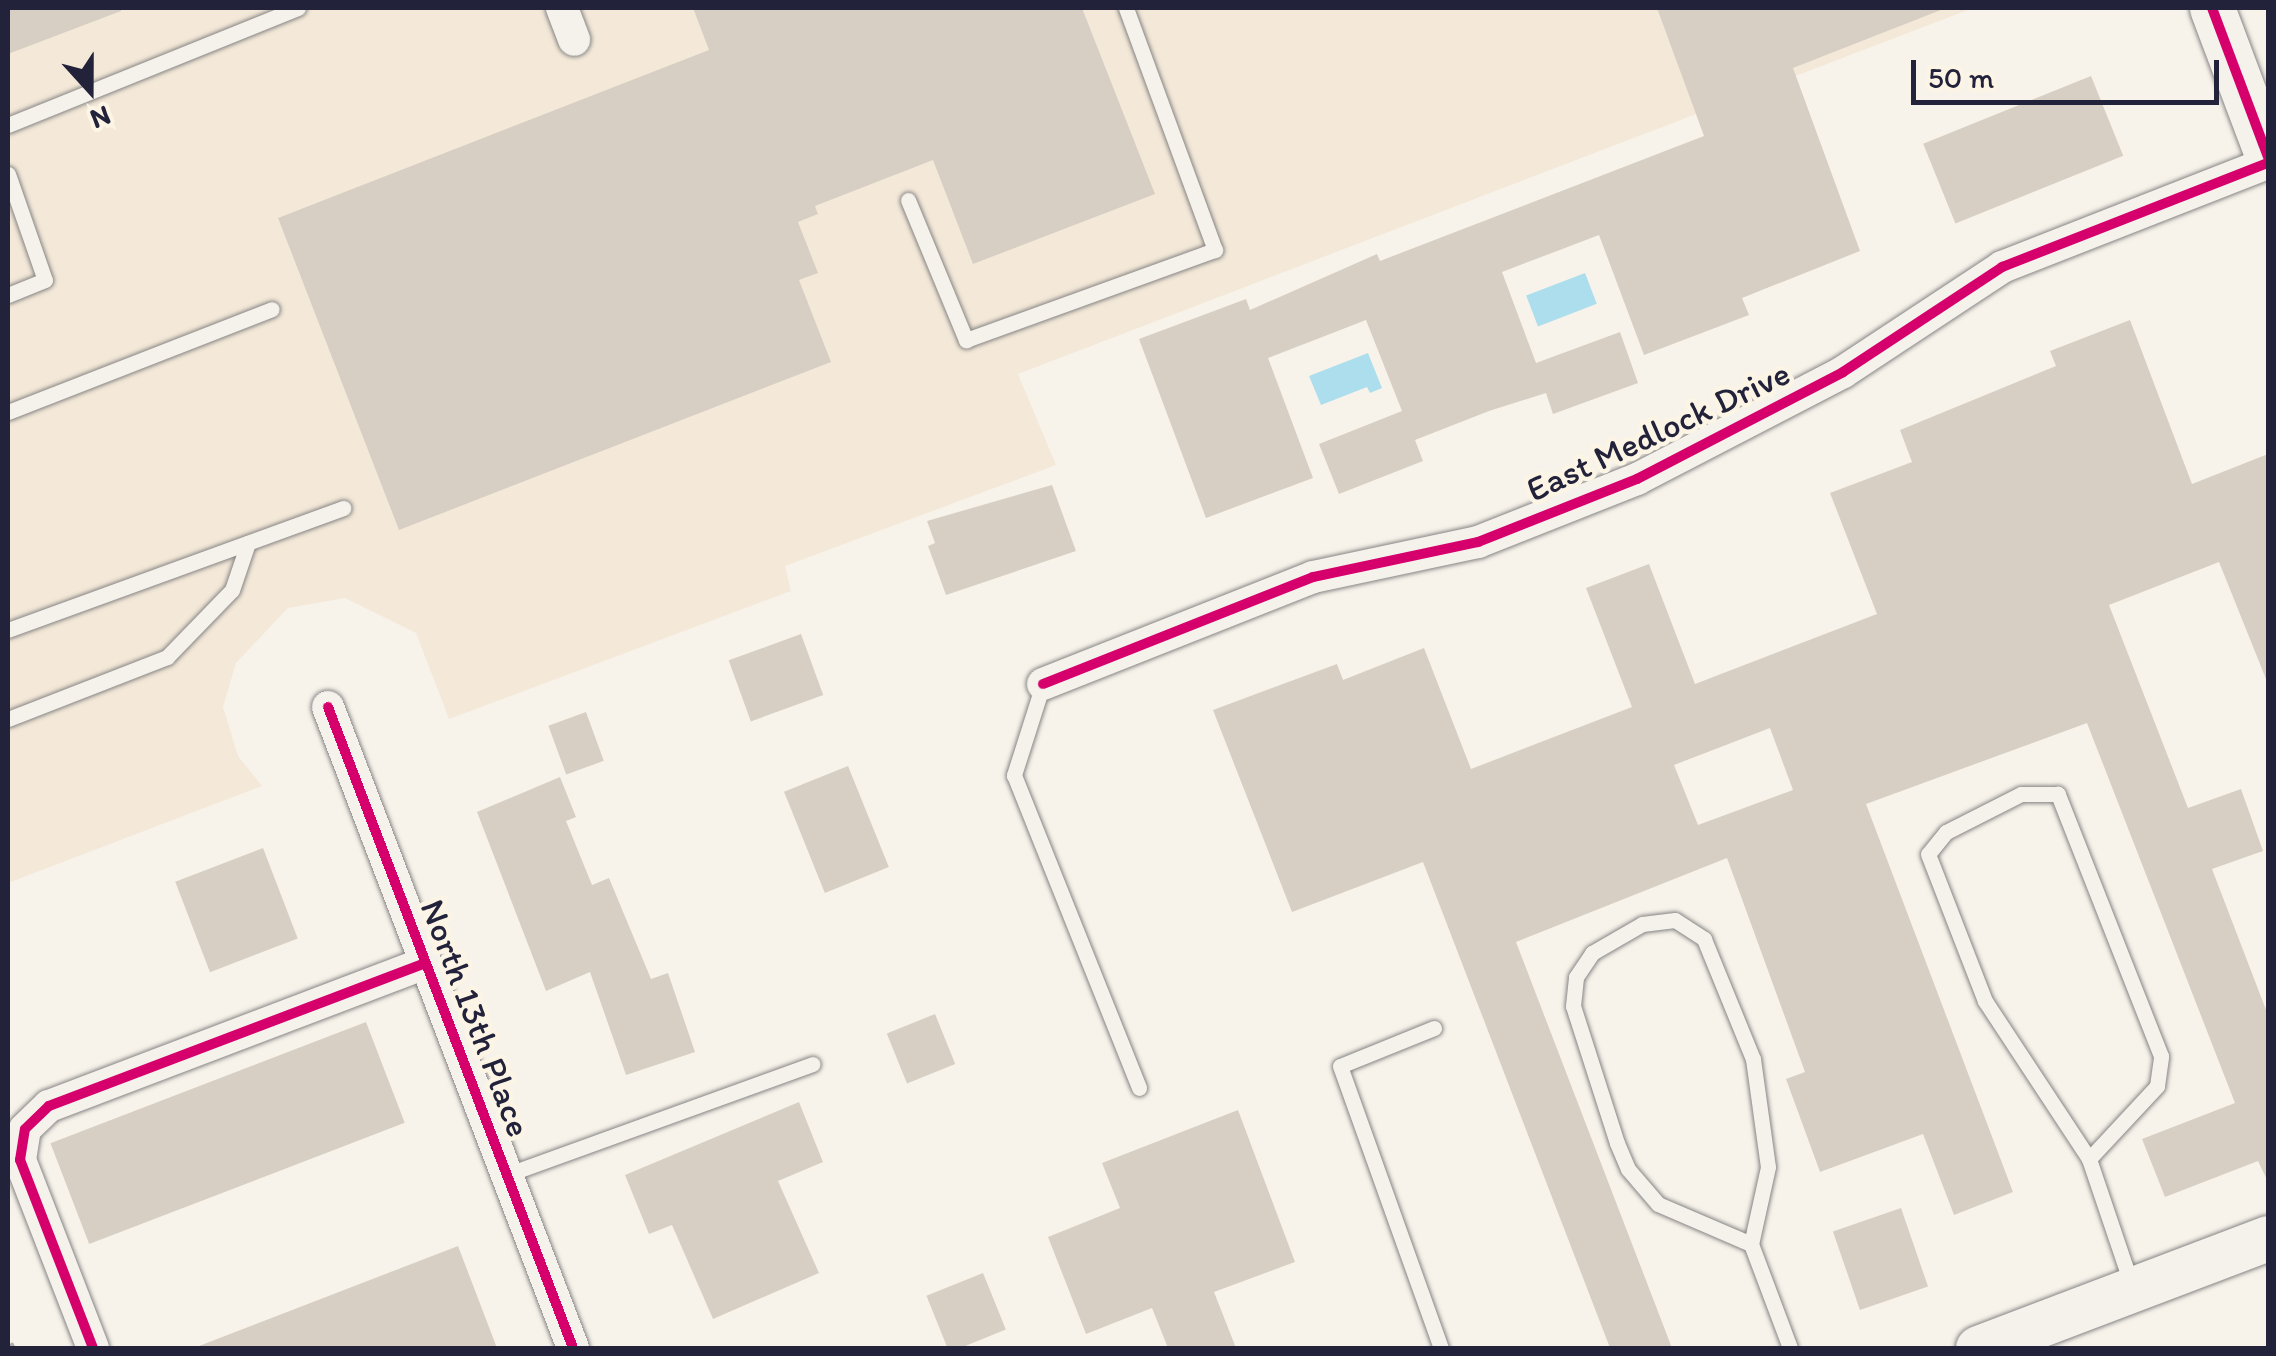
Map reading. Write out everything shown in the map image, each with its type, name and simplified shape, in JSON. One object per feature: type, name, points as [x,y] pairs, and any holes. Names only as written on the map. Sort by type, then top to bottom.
[{"type":"street","points":[[562,8],[574,40]]},
{"type":"street","points":[[2212,8],[2268,160]]},
{"type":"street","name":"East Medlock Drive","points":[[1043,684],[1313,578],[1478,542],[1638,479],[1842,372],[2002,267],[2268,160]]},
{"type":"street","name":"North 13th Place","points":[[328,707],[573,1348]]},
{"type":"street","points":[[93,1348],[20,1160],[25,1130],[49,1106],[425,963]]},
{"type":"street","points":[[1978,1348],[2268,1238]]},
{"type":"lane","points":[[8,125],[298,8]]},
{"type":"lane","points":[[908,200],[966,340],[1215,250],[1126,8]]},
{"type":"lane","points":[[8,174],[46,280],[8,295]]},
{"type":"lane","points":[[8,412],[272,309]]},
{"type":"lane","points":[[8,630],[344,508]]},
{"type":"lane","points":[[8,718],[167,657],[232,590],[248,542]]},
{"type":"lane","points":[[1043,684],[1014,776],[1139,1088]]},
{"type":"lane","points":[[2089,1158],[2158,1086],[2161,1056],[2058,794],[2021,794],[1946,832],[1928,854],[1985,1001],[2089,1158],[2134,1290]]},
{"type":"lane","points":[[1751,1244],[1658,1204],[1628,1168],[1617,1143],[1574,1006],[1576,977],[1592,954],[1642,924],[1675,920],[1704,938],[1752,1059],[1768,1167],[1751,1244],[1790,1348]]},
{"type":"lane","points":[[1434,1028],[1340,1066],[1442,1348]]},
{"type":"lane","points":[[506,1174],[812,1064]]},
{"type":"shaded area","points":[[8,8],[1973,8],[1018,374],[1056,465],[785,566],[791,591],[449,719],[416,633],[345,598],[288,608],[236,663],[223,707],[238,756],[262,786],[8,883]]},
{"type":"water","points":[[1585,273],[1597,304],[1538,326],[1526,296]]},
{"type":"water","points":[[1368,353],[1382,388],[1370,393],[1367,387],[1321,405],[1309,376]]},
{"type":"building","points":[[8,8],[121,8],[121,11],[8,54]]},
{"type":"building","points":[[693,8],[1082,8],[1155,194],[973,264],[933,160],[815,206],[818,214],[798,222],[818,273],[799,280],[831,362],[399,530],[278,218],[709,50]]},
{"type":"building","points":[[1657,8],[1946,8],[1793,68],[1860,251],[1742,298],[1749,315],[1644,355],[1599,235],[1502,272],[1536,363],[1620,332],[1638,383],[1553,414],[1546,393],[1489,411],[1415,440],[1423,461],[1339,494],[1319,444],[1402,411],[1366,320],[1268,358],[1313,478],[1206,518],[1139,339],[1246,299],[1250,310],[1377,254],[1380,261],[1704,136]]},
{"type":"building","points":[[2091,76],[2123,156],[1955,224],[1923,144]]},
{"type":"building","points":[[2130,320],[2192,484],[2268,454],[2268,684],[2219,562],[2109,605],[2188,808],[2241,789],[2263,851],[2212,869],[2268,1015],[2268,1182],[2258,1161],[2165,1197],[2142,1139],[2235,1103],[2087,723],[1866,804],[2013,1192],[1954,1215],[1923,1134],[1820,1172],[1786,1079],[1805,1072],[1727,858],[1516,942],[1672,1348],[1610,1348],[1423,862],[1292,912],[1213,710],[1337,664],[1343,680],[1424,648],[1471,769],[1632,707],[1586,588],[1649,564],[1695,684],[1877,614],[1830,493],[1912,462],[1900,430],[2056,366],[2050,351]],"holes":[[[1770,728],[1793,790],[1698,825],[1674,765]]]},
{"type":"building","points":[[1052,485],[1076,551],[946,595],[928,546],[935,543],[927,521]]},
{"type":"building","points":[[801,634],[823,695],[751,721],[729,660]]},
{"type":"building","points":[[586,712],[604,761],[566,775],[548,726]]},
{"type":"building","points":[[848,766],[889,867],[825,893],[784,792]]},
{"type":"building","points":[[560,777],[576,817],[566,821],[592,885],[609,878],[651,979],[668,973],[695,1052],[626,1075],[590,972],[546,991],[477,812]]},
{"type":"building","points":[[263,848],[298,939],[210,972],[175,882]]},
{"type":"building","points":[[935,1014],[955,1064],[907,1084],[887,1033]]},
{"type":"building","points":[[366,1022],[405,1123],[89,1244],[50,1143]]},
{"type":"building","points":[[799,1102],[823,1162],[778,1181],[819,1273],[713,1319],[672,1225],[649,1234],[625,1175]]},
{"type":"building","points":[[1238,1110],[1295,1262],[1214,1292],[1236,1348],[1168,1348],[1152,1308],[1086,1334],[1048,1237],[1120,1208],[1102,1163]]},
{"type":"building","points":[[1901,1208],[1928,1286],[1860,1310],[1833,1231]]},
{"type":"building","points":[[458,1246],[497,1348],[199,1348],[199,1346]]},
{"type":"building","points":[[983,1273],[1006,1330],[960,1348],[948,1348],[926,1296]]},
{"type":"cycle path","points":[[2212,8],[2268,157]]},
{"type":"cycle path","points":[[1043,684],[1313,577],[1478,542],[1637,479],[1843,372],[2002,267],[2268,163]]},
{"type":"cycle path","points":[[328,707],[573,1348]]},
{"type":"cycle path","points":[[93,1348],[20,1160],[25,1129],[49,1106],[425,963]]}]
